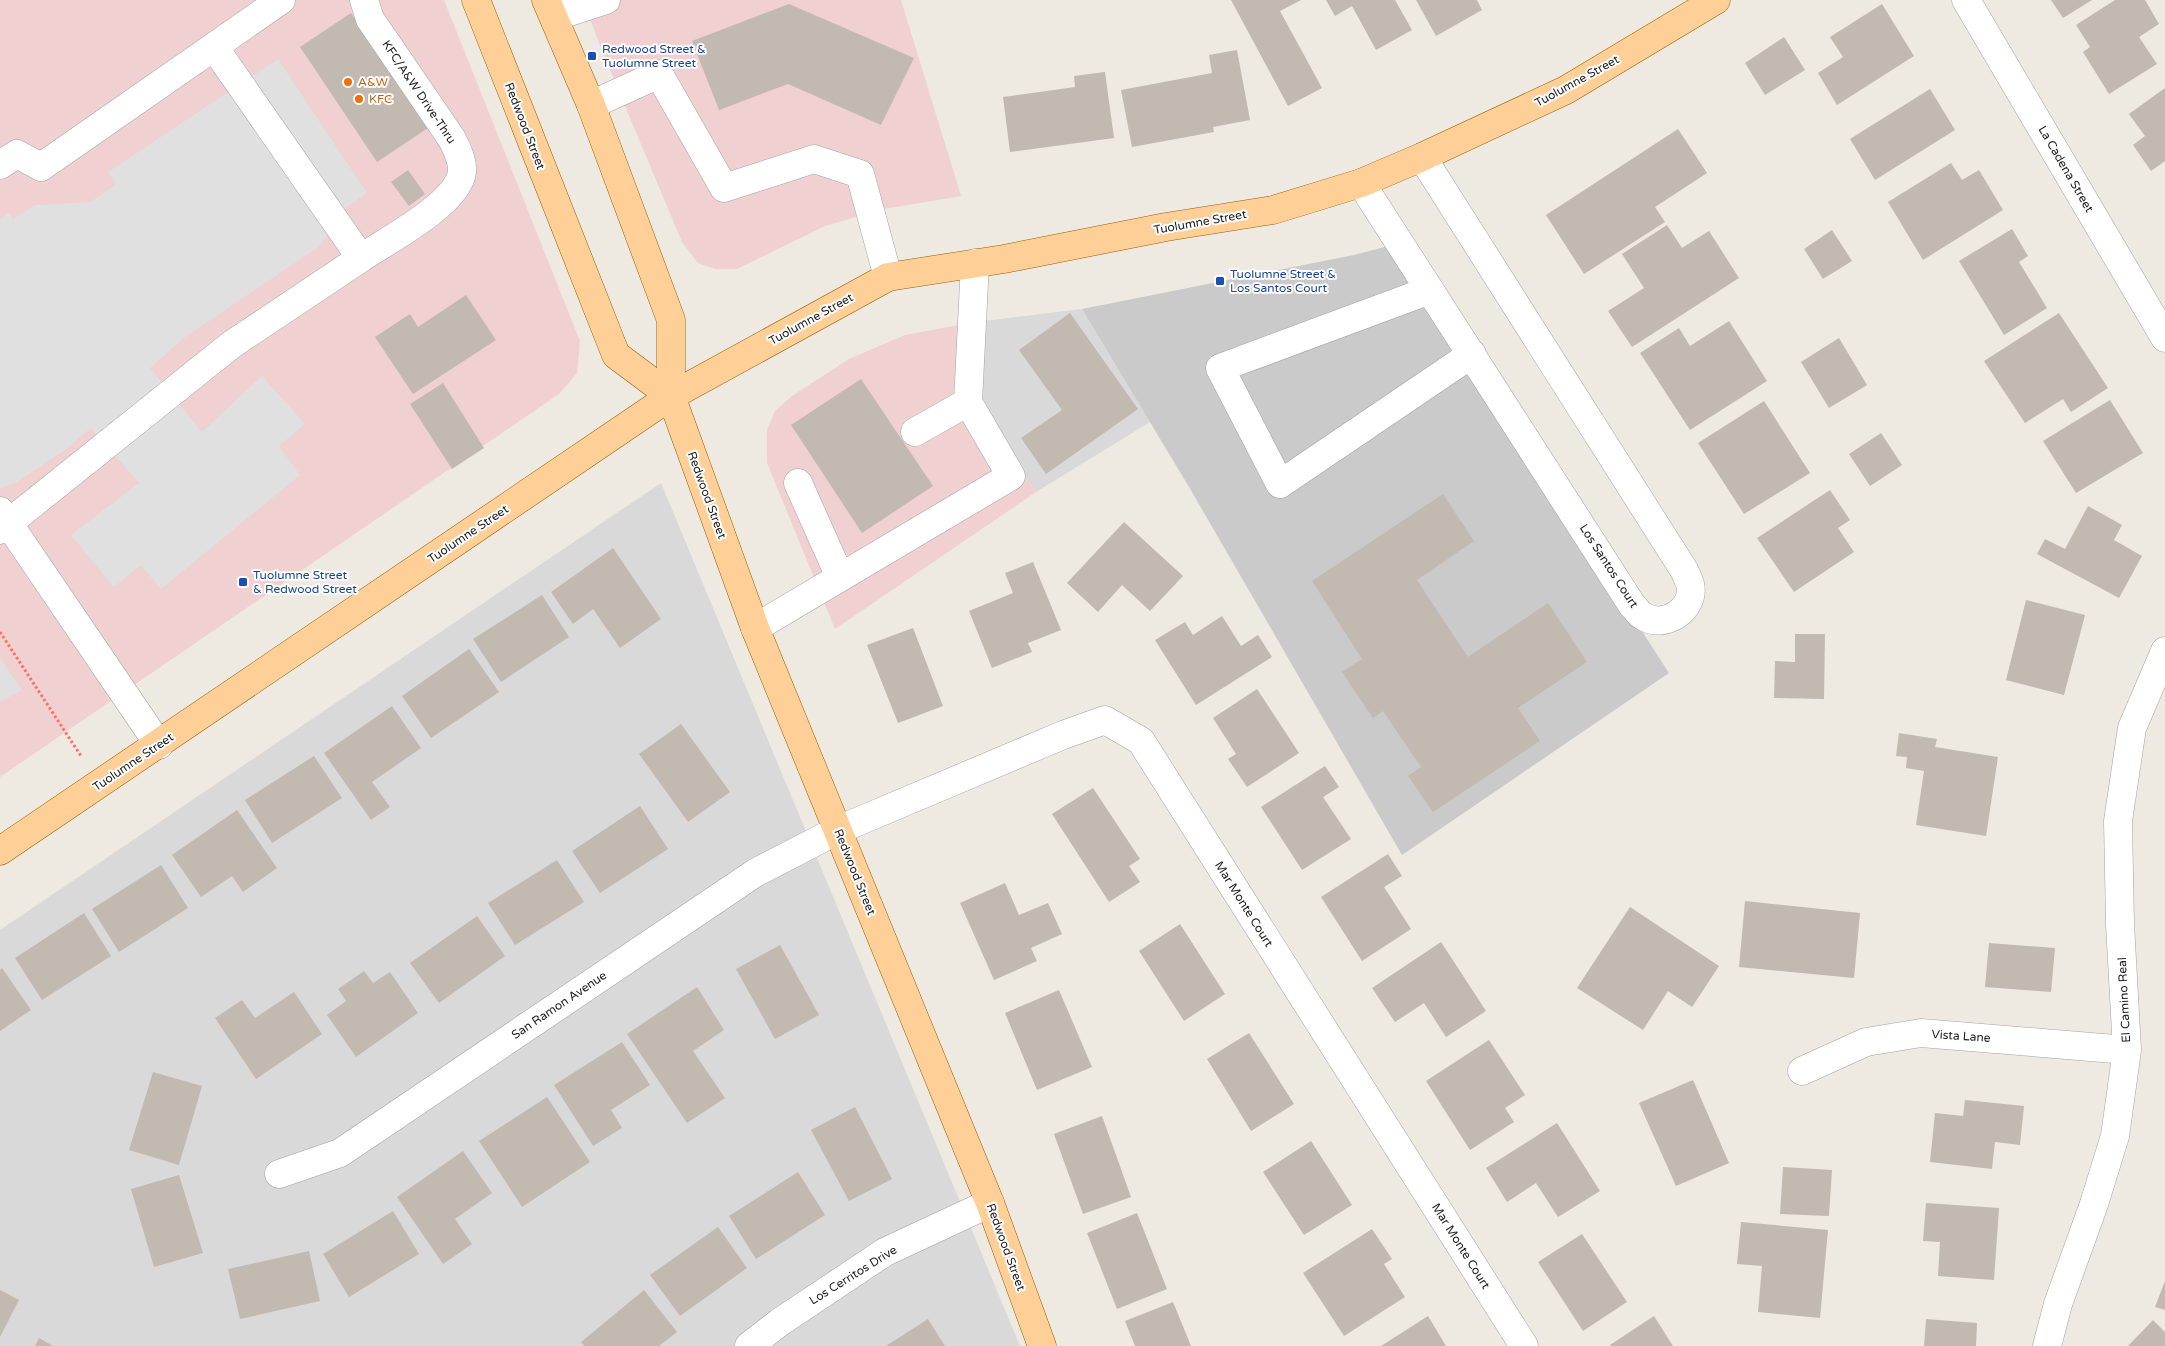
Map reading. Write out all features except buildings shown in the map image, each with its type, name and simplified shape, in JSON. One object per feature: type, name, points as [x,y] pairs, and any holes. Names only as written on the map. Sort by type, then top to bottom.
[{"type":"main road","name":"Redwood Street","points":[[476,0],[616,355],[670,396]]},
{"type":"main road","name":"Tuolumne Street","points":[[0,851],[159,745],[670,396],[888,278],[1166,227],[1273,210],[1361,183],[1422,157],[1566,90],[1716,0]]},
{"type":"main road","name":"Redwood Street","points":[[550,9],[591,105],[671,320],[670,396],[755,628],[990,1203],[1042,1346]]},
{"type":"street","points":[[0,165],[17,154],[41,166],[281,0]]},
{"type":"street","name":"KFC/A&W Drive-Thru","points":[[360,258],[440,206],[458,184],[462,172],[461,160],[452,140],[370,19],[364,0]]},
{"type":"street","points":[[550,9],[606,0]]},
{"type":"street","name":"La Cadena Street","points":[[1966,0],[2165,338]]},
{"type":"street","points":[[159,745],[3,522],[231,345],[360,258],[214,47]]},
{"type":"street","points":[[591,105],[659,74],[724,188],[814,159],[860,174],[888,278]]},
{"type":"street","name":"Los Santos Court","points":[[1361,183],[1632,605],[1644,617],[1652,619],[1661,621],[1677,616],[1688,603],[1691,586],[1684,570],[1422,157]]},
{"type":"street","points":[[755,628],[1012,476],[968,402],[976,263]]},
{"type":"street","points":[[1430,290],[1220,368],[1280,484],[1472,354]]},
{"type":"street","points":[[915,432],[968,402]]},
{"type":"street","points":[[798,483],[840,578]]},
{"type":"street","name":"El Camino Real","points":[[2047,1346],[2058,1304],[2094,1204],[2115,1136],[2127,1050],[2120,924],[2118,821],[2132,728],[2165,651]]},
{"type":"street","name":"Mar Monte Court","points":[[838,830],[1063,735],[1105,720],[1141,741],[1524,1346]]},
{"type":"street","name":"San Ramon Avenue","points":[[279,1174],[340,1153],[756,872],[838,830]]},
{"type":"street","name":"Vista Lane","points":[[1802,1071],[1866,1042],[1921,1033],[2127,1050]]},
{"type":"street","name":"Los Cerritos Drive","points":[[749,1346],[780,1322],[885,1252],[990,1203]]},
{"type":"path","points":[[0,632],[100,784]]},
{"type":"shaded area","points":[[0,0],[444,0],[580,341],[577,373],[559,394],[0,777]]},
{"type":"shaded area","points":[[583,0],[901,0],[961,196],[883,209],[825,226],[737,269],[715,269],[698,263],[682,242],[602,51]]},
{"type":"shaded area","points":[[278,59],[367,193],[344,209],[320,246],[185,337],[150,368],[202,432],[262,376],[305,424],[279,446],[300,475],[161,589],[141,565],[114,587],[71,535],[139,483],[91,428],[66,449],[17,482],[0,489],[0,219],[9,213],[13,219],[35,205],[91,202],[116,184],[108,172]]},
{"type":"shaded area","points":[[1392,245],[1669,673],[1402,855],[1192,492],[1082,309],[1354,255]]},
{"type":"shaded area","points":[[1082,309],[1150,422],[1036,492],[980,407],[976,322]]},
{"type":"shaded area","points":[[976,322],[980,407],[1036,492],[835,629],[767,463],[767,430],[775,411],[792,396],[849,359],[905,335]]},
{"type":"shaded area","points":[[661,483],[1020,1346],[0,1346],[0,930]]},
{"type":"shaded area","points":[[0,658],[22,690],[0,702]]},
{"type":"place","name":"Redwood Street & Tuolumne Street","points":[[592,56]]},
{"type":"place","name":"A&W","points":[[348,82]]},
{"type":"place","name":"KFC","points":[[359,99]]},
{"type":"place","name":"Tuolumne Street & Los Santos Court","points":[[1220,281]]},
{"type":"place","name":"Tuolumne Street & Redwood Street","points":[[243,582]]}]
